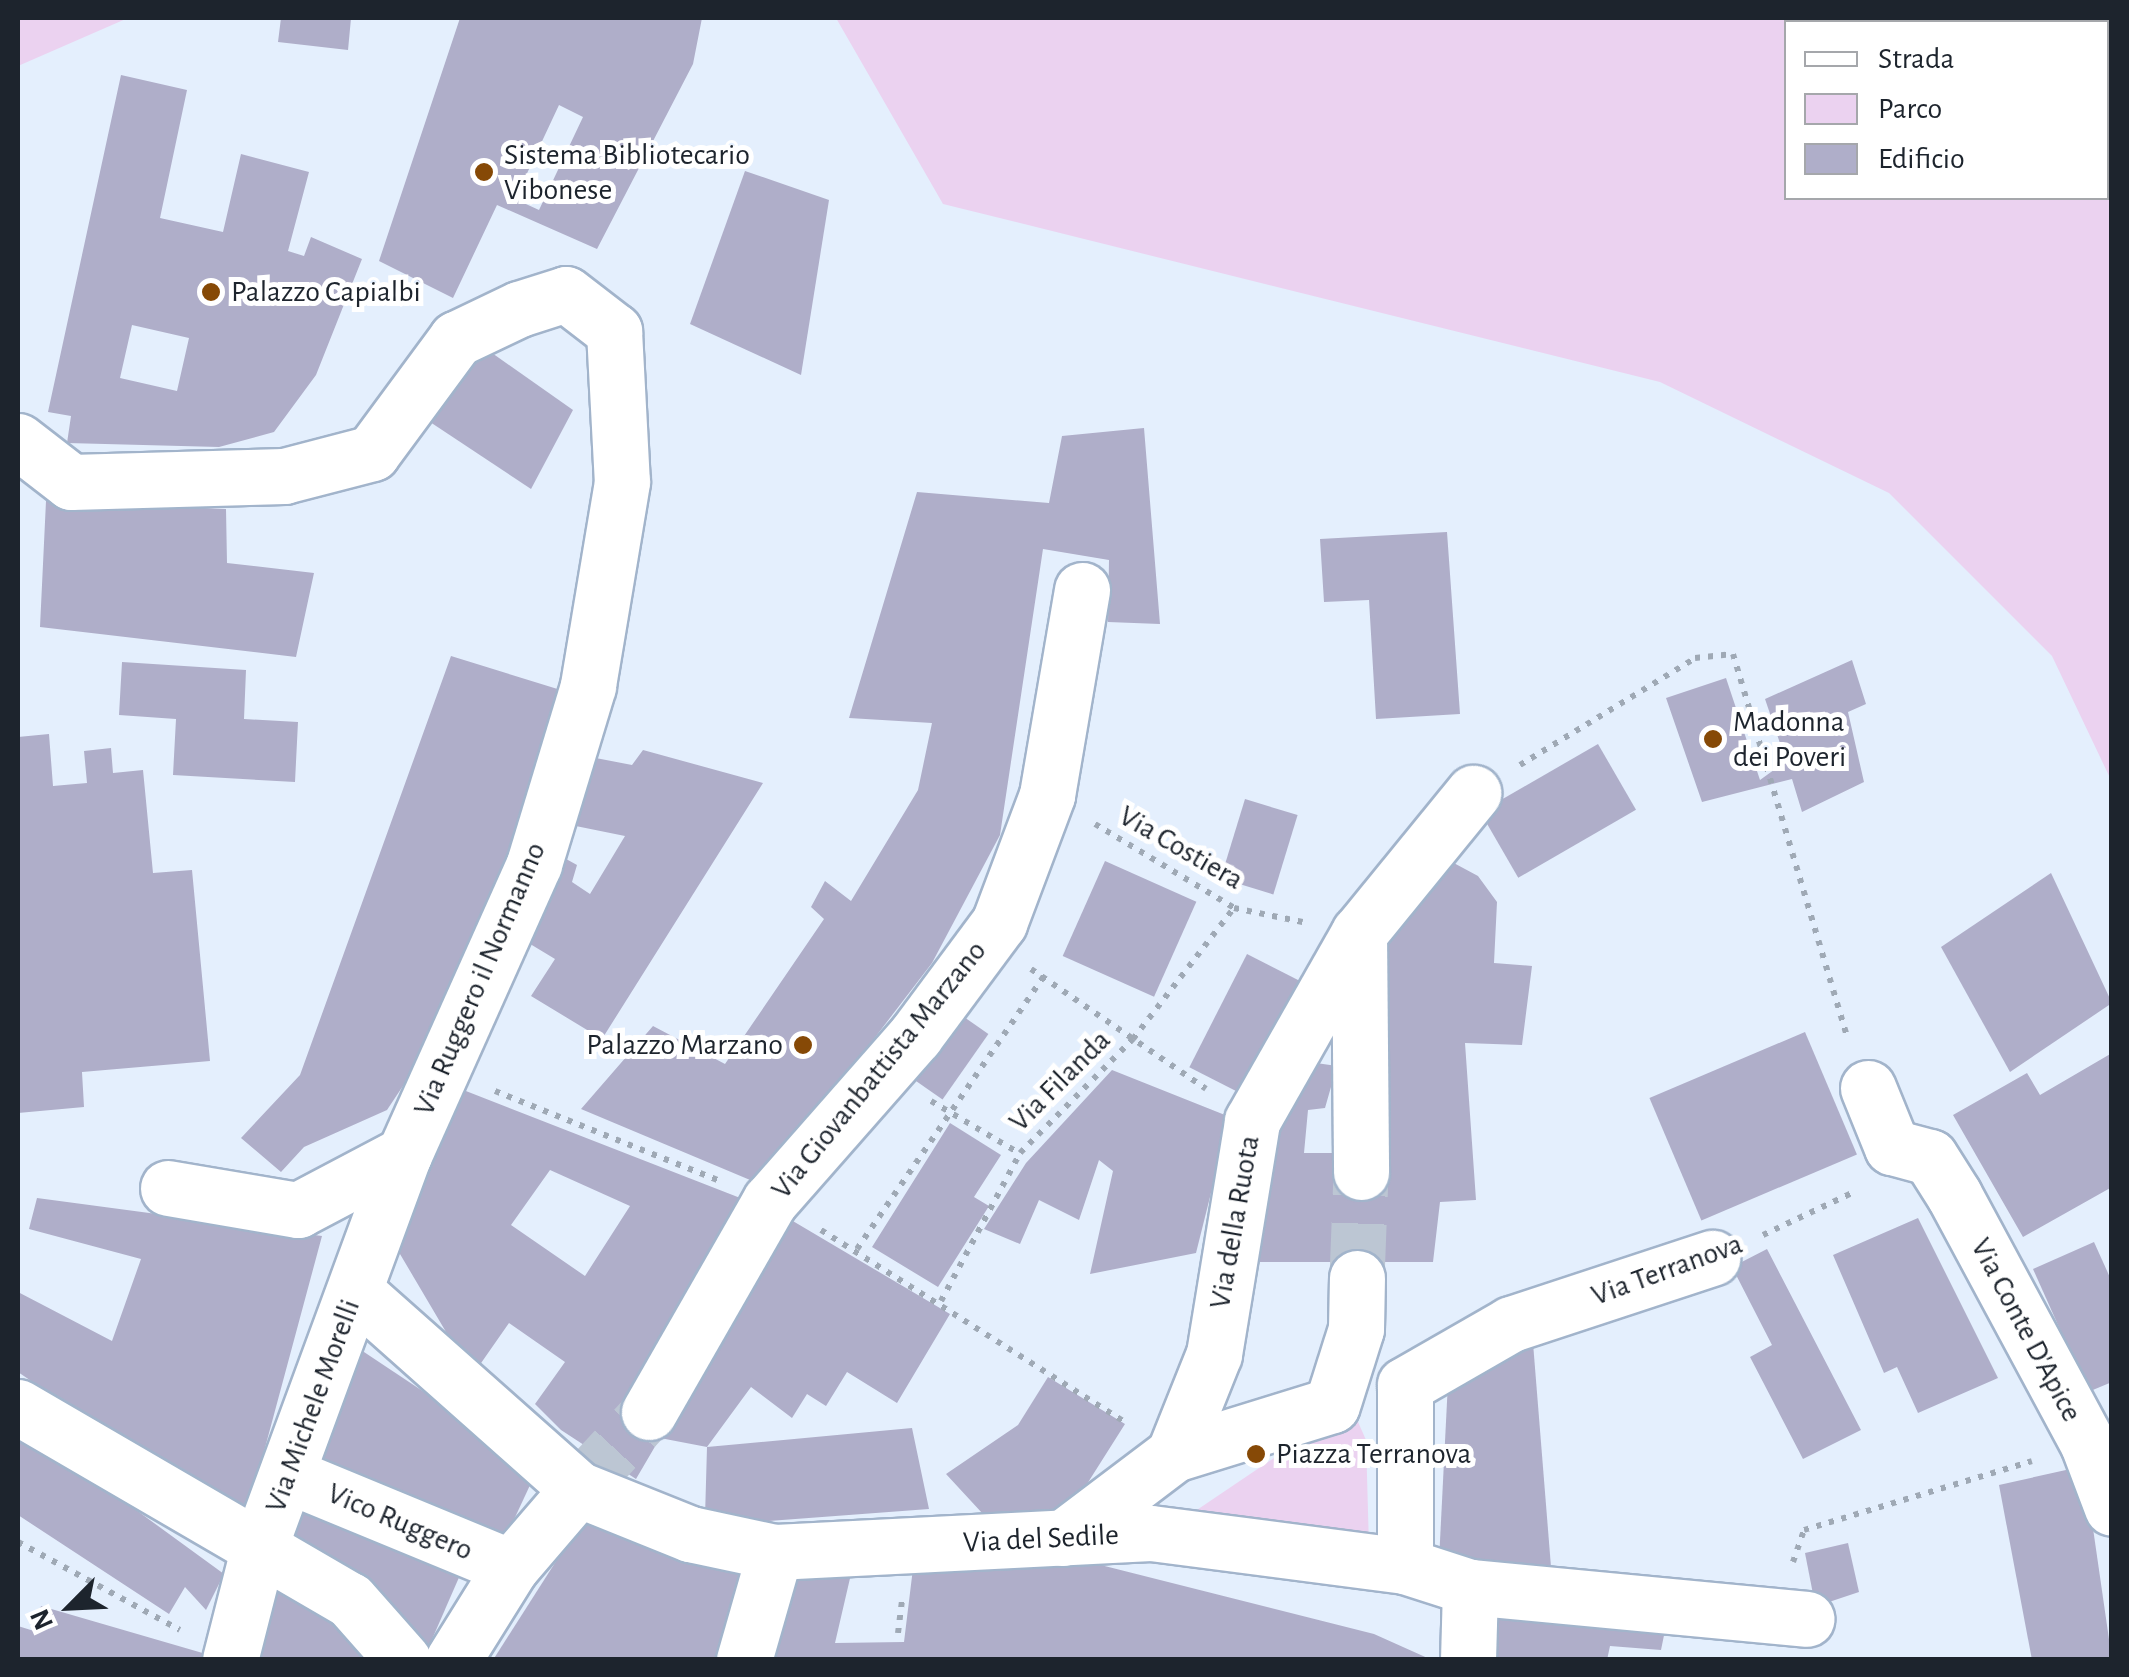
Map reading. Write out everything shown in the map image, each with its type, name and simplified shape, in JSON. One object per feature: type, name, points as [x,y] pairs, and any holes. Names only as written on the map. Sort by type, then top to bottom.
[{"type":"street","name":"Via Ruggero il Normanno","points":[[18,441],[71,482],[284,476],[372,454],[456,339],[566,294],[614,332],[622,482],[588,686],[534,864],[404,1154]]},
{"type":"street","name":"Via Giovanbattista Marzano","points":[[650,1412],[770,1201],[881,1075],[983,944],[1047,794],[1082,590]]},
{"type":"street","name":"Via della Ruota","points":[[1174,1454],[1214,1354],[1252,1121],[1359,933],[1473,793]]},
{"type":"street","points":[[1359,933],[1361,1172]]},
{"type":"street","points":[[1868,1088],[1892,1147],[1930,1157]]},
{"type":"street","points":[[168,1188],[298,1210],[404,1154]]},
{"type":"street","name":"Via Michele Morelli","points":[[231,1657],[257,1554],[290,1476],[404,1154]]},
{"type":"street","name":"Via Conte D'Apice","points":[[1930,1157],[2088,1444],[2112,1508]]},
{"type":"street","name":"Via Terranova","points":[[1405,1566],[1405,1385],[1511,1324],[1712,1258]]},
{"type":"street","points":[[1063,1538],[1174,1454],[1332,1405],[1356,1328],[1357,1278]]},
{"type":"street","name":"Via del Sedile","points":[[356,1292],[578,1490],[690,1534],[776,1552],[1151,1534],[1405,1566],[1470,1587],[1806,1619]]},
{"type":"street","points":[[18,1407],[257,1554],[350,1600],[404,1660]]},
{"type":"street","name":"Vico Ruggero","points":[[290,1476],[511,1567]]},
{"type":"street","points":[[453,1660],[511,1567],[578,1490]]},
{"type":"street","points":[[744,1660],[776,1552]]},
{"type":"street","points":[[1468,1660],[1470,1587]]},
{"type":"path","points":[[1473,793],[1695,658],[1733,654],[1868,1088]]},
{"type":"path","name":"Via Costiera","points":[[1047,794],[1234,908],[1359,933]]},
{"type":"path","name":"Via Filanda","points":[[941,1301],[1020,1153],[1133,1039],[1234,908]]},
{"type":"path","points":[[983,944],[1044,976],[1252,1121]]},
{"type":"path","points":[[1044,976],[857,1250],[1174,1454]]},
{"type":"path","points":[[442,1070],[770,1201]]},
{"type":"path","points":[[881,1075],[1020,1153]]},
{"type":"path","name":"Via Terranova","points":[[1712,1258],[1930,1157]]},
{"type":"path","points":[[1806,1619],[1792,1556],[1804,1530],[2088,1444]]},
{"type":"path","points":[[18,1542],[60,1572],[231,1657]]},
{"type":"green space","points":[[18,18],[128,18],[18,66]]},
{"type":"green space","points":[[836,18],[2111,18],[2111,780],[2052,656],[1889,493],[1660,382],[943,204]]},
{"type":"green space","points":[[1351,1406],[1366,1440],[1369,1547],[1182,1520]]},
{"type":"building","points":[[281,18],[351,18],[348,50],[278,42]]},
{"type":"building","points":[[460,18],[702,18],[693,64],[597,249],[497,205],[453,298],[379,261]],"holes":[[[559,105],[583,117],[539,210],[515,199]]]},
{"type":"building","name":"Palazzo Capialbi","points":[[121,75],[187,90],[160,218],[223,232],[241,154],[309,172],[288,251],[304,256],[311,237],[362,259],[316,375],[274,432],[219,447],[67,443],[71,416],[48,412]],"holes":[[[132,325],[189,338],[177,391],[120,378]]]},
{"type":"building","points":[[745,171],[829,200],[801,375],[690,324]]},
{"type":"building","points":[[492,353],[573,410],[531,489],[421,416],[443,374]]},
{"type":"building","points":[[1144,428],[1160,624],[1108,622],[1109,560],[1043,549],[1000,835],[932,963],[762,1185],[581,1109],[653,1026],[725,1064],[824,919],[811,907],[825,881],[851,901],[918,790],[932,723],[849,718],[917,492],[1049,503],[1062,436]]},
{"type":"building","points":[[46,501],[226,509],[227,563],[314,573],[296,657],[40,627]]},
{"type":"building","points":[[1447,532],[1460,714],[1376,719],[1369,600],[1324,602],[1320,539]]},
{"type":"building","points":[[451,656],[564,691],[458,1003],[387,1110],[304,1147],[281,1172],[241,1138],[300,1075]]},
{"type":"building","points":[[1852,660],[1866,704],[1848,712],[1864,782],[1802,812],[1792,779],[1702,802],[1666,698],[1726,678],[1760,780],[1786,761],[1765,699]]},
{"type":"building","points":[[122,662],[246,670],[244,719],[298,722],[295,782],[173,775],[176,719],[119,715]]},
{"type":"building","points":[[49,734],[53,786],[87,783],[84,751],[111,748],[113,773],[143,770],[153,873],[192,870],[210,1061],[82,1072],[84,1107],[18,1113],[18,737]]},
{"type":"building","points":[[1598,744],[1636,810],[1518,878],[1480,812]]},
{"type":"building","points":[[643,750],[763,783],[602,1039],[531,996],[555,959],[512,933],[548,849],[577,865],[572,882],[590,894],[625,836],[556,822],[575,754],[632,765]]},
{"type":"building","points":[[1245,799],[1298,815],[1273,894],[1221,878]]},
{"type":"building","points":[[1437,854],[1478,876],[1497,902],[1494,963],[1532,966],[1522,1045],[1465,1043],[1476,1200],[1440,1202],[1433,1262],[1233,1262],[1295,1060],[1337,1066],[1325,1108],[1308,1110],[1304,1153],[1337,1153],[1385,918]]},
{"type":"building","points":[[1105,861],[1196,902],[1154,997],[1063,956]]},
{"type":"building","points":[[2051,873],[2112,1003],[2010,1072],[1941,947]]},
{"type":"building","points":[[1247,954],[1305,984],[1247,1097],[1189,1067]]},
{"type":"building","points":[[954,1010],[988,1034],[943,1100],[908,1076]]},
{"type":"building","points":[[1805,1032],[1857,1154],[1701,1220],[1649,1098]]},
{"type":"building","points":[[2112,1053],[2112,1187],[2023,1237],[1953,1115],[2027,1073],[2040,1095]]},
{"type":"building","points":[[1112,1070],[1230,1117],[1196,1253],[1090,1274],[1113,1171],[1099,1160],[1079,1220],[1039,1200],[1020,1244],[984,1229],[1026,1163]]},
{"type":"building","points":[[448,1084],[781,1214],[950,1314],[897,1403],[847,1372],[826,1406],[807,1394],[792,1418],[751,1387],[707,1447],[660,1438],[636,1479],[561,1430],[535,1404],[565,1362],[509,1323],[472,1376],[387,1232]],"holes":[[[550,1170],[630,1206],[585,1276],[511,1225]]]},
{"type":"building","points":[[950,1123],[1001,1155],[974,1197],[989,1206],[938,1287],[872,1247]]},
{"type":"building","points":[[37,1198],[322,1236],[244,1526],[18,1372],[18,1292],[112,1341],[141,1259],[29,1229]]},
{"type":"building","points":[[1918,1218],[1998,1378],[1918,1413],[1897,1367],[1884,1373],[1833,1255]]},
{"type":"building","points":[[2094,1242],[2112,1282],[2112,1382],[2088,1392],[2033,1269]]},
{"type":"building","points":[[1767,1249],[1861,1430],[1803,1459],[1750,1357],[1772,1345],[1732,1267]]},
{"type":"building","points":[[1533,1343],[1551,1567],[1439,1561],[1449,1362]]},
{"type":"building","points":[[355,1346],[538,1468],[504,1541],[307,1468]]},
{"type":"building","points":[[1048,1377],[1125,1424],[1087,1484],[1044,1516],[995,1527],[946,1474],[1018,1425]]},
{"type":"building","points":[[18,1424],[224,1574],[206,1610],[185,1587],[169,1614],[18,1515]]},
{"type":"building","points":[[912,1428],[929,1509],[729,1524],[705,1517],[707,1447]]},
{"type":"building","points":[[2084,1466],[2112,1660],[2032,1660],[1999,1485]]},
{"type":"building","points":[[298,1507],[467,1559],[423,1660],[282,1536]]},
{"type":"building","points":[[583,1519],[749,1570],[722,1660],[493,1660]]},
{"type":"building","points":[[1848,1543],[1859,1592],[1829,1602],[1813,1594],[1805,1553]]},
{"type":"building","points":[[1069,1557],[1374,1634],[1432,1660],[767,1660],[794,1576],[851,1574],[835,1643],[904,1642],[914,1560]]},
{"type":"building","points":[[275,1578],[363,1632],[379,1660],[248,1660]]},
{"type":"building","points":[[1500,1601],[1670,1606],[1661,1650],[1610,1646],[1607,1660],[1487,1660]]},
{"type":"building","points":[[41,1606],[206,1654],[204,1660],[18,1660],[18,1626],[34,1631]]},
{"type":"tunnel","points":[[1357,1278],[1361,1172]]},
{"type":"tunnel","points":[[578,1489],[649,1412]]},
{"type":"place","name":"Sistema Bibliotecario Vibonese","points":[[484,172]]},
{"type":"place","name":"Palazzo Capialbi","points":[[211,292]]},
{"type":"place","name":"Madonna dei Poveri","points":[[1713,739]]},
{"type":"place","name":"Palazzo Marzano","points":[[803,1045]]},
{"type":"place","name":"Piazza Terranova","points":[[1256,1454]]}]
